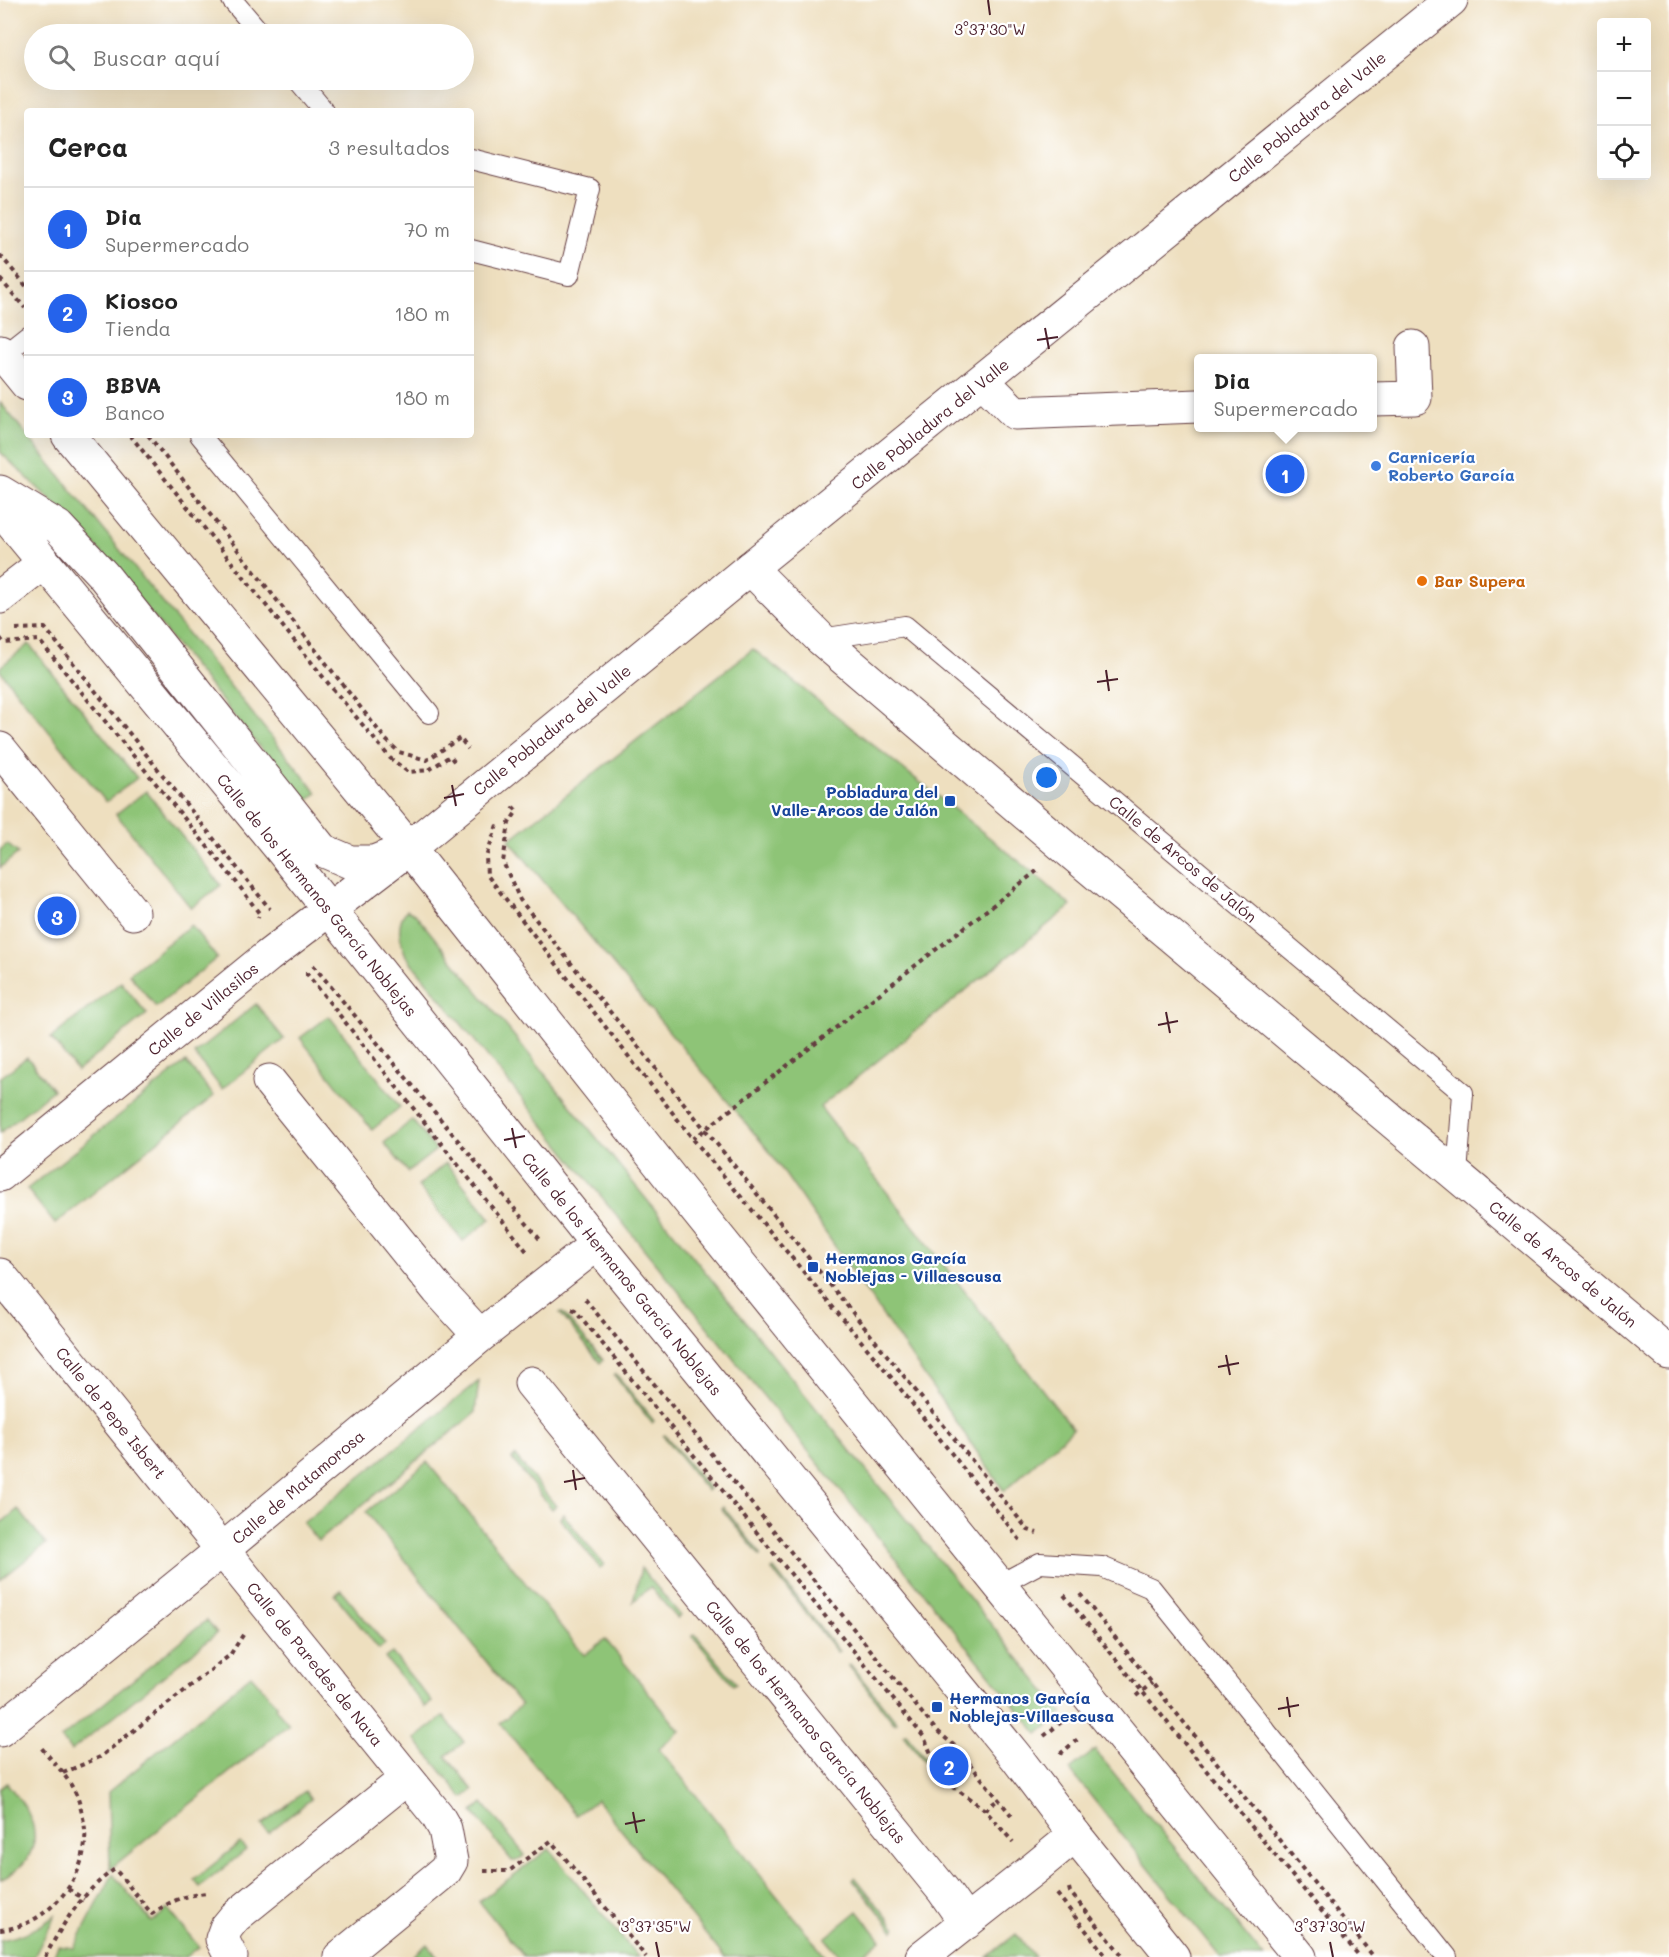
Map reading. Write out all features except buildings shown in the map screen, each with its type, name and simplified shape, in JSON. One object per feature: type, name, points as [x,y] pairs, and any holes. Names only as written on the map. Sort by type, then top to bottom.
[{"type":"street","name":"Calle Pobladura del Valle","points":[[409,848],[750,568],[1451,0]]},
{"type":"street","points":[[10,347],[24,377]]},
{"type":"street","points":[[1377,399],[1415,398],[1413,348]]},
{"type":"street","points":[[982,381],[1015,413],[1194,406]]},
{"type":"street","points":[[70,438],[409,848],[672,1181],[1300,1957]]},
{"type":"street","name":"Calle de los Hermanos García Noblejas","points":[[0,492],[58,527],[103,575],[322,850],[350,862],[374,862],[409,848]]},
{"type":"street","name":"Calle de los Hermanos García Noblejas","points":[[0,509],[329,909],[597,1244],[1016,1757],[1173,1957]]},
{"type":"street","points":[[0,597],[44,563]]},
{"type":"street","name":"Calle de Arcos de Jalón","points":[[750,568],[821,639],[1061,844],[1669,1353]]},
{"type":"street","points":[[0,749],[133,913]]},
{"type":"street","name":"Calle de Villasilos","points":[[0,1175],[268,956],[409,848]]},
{"type":"street","points":[[269,1081],[438,1290],[480,1336]]},
{"type":"street","name":"Calle de Matamorosa","points":[[0,1730],[222,1551],[480,1336],[597,1244]]},
{"type":"street","name":"Calle de Pepe Isbert","points":[[0,1275],[222,1551]]},
{"type":"street","name":"Calle de los Hermanos García Noblejas","points":[[531,1383],[943,1890],[966,1923]]},
{"type":"street","name":"Calle de Paredes de Nava","points":[[222,1551],[266,1601],[437,1815],[445,1829],[451,1861],[444,1871],[340,1957]]},
{"type":"street","points":[[231,1957],[222,1939],[226,1928],[235,1917],[407,1778]]},
{"type":"street","points":[[922,1957],[1075,1834]]},
{"type":"lane","points":[[232,0],[252,24]]},
{"type":"lane","points":[[306,90],[321,108]]},
{"type":"lane","points":[[474,160],[590,189],[569,275],[474,251]]},
{"type":"lane","points":[[202,438],[429,713]]},
{"type":"lane","name":"Calle de Arcos de Jalón","points":[[821,639],[905,626],[1463,1093],[1457,1175]]},
{"type":"lane","points":[[999,1585],[1040,1563],[1102,1567],[1151,1588],[1447,1957]]},
{"type":"path","points":[[0,255],[24,283]]},
{"type":"path","points":[[0,279],[24,307]]},
{"type":"path","points":[[132,438],[390,758],[408,772],[429,770],[450,756],[454,762]]},
{"type":"path","points":[[150,438],[386,740],[399,752],[427,760],[460,738],[468,749]]},
{"type":"path","points":[[10,630],[45,628],[270,908],[270,918]]},
{"type":"path","points":[[0,638],[4,643],[39,640],[237,883],[259,913],[258,922]]},
{"type":"path","points":[[510,802],[517,811],[509,823],[503,862],[520,900],[1028,1530],[1038,1534]]},
{"type":"path","points":[[499,819],[486,857],[487,875],[693,1139],[891,1377],[1025,1545]]},
{"type":"path","points":[[693,1139],[1040,868],[1061,844]]},
{"type":"path","points":[[310,962],[542,1242],[544,1253]]},
{"type":"path","points":[[298,974],[307,974],[531,1256]]},
{"type":"path","points":[[577,1296],[584,1299],[935,1729],[957,1748],[1017,1821]]},
{"type":"path","points":[[566,1308],[575,1310],[917,1728],[924,1737],[936,1763],[956,1788],[985,1810],[1016,1844]]},
{"type":"path","points":[[1078,1592],[1374,1957]]},
{"type":"path","points":[[1064,1594],[1360,1957]]},
{"type":"path","points":[[0,1929],[28,1922],[51,1908],[68,1889],[81,1861],[85,1830],[78,1800],[63,1773],[100,1757],[230,1655],[266,1601]]},
{"type":"path","points":[[1118,1677],[1127,1671]]},
{"type":"path","points":[[1133,1698],[1152,1683]]},
{"type":"path","points":[[1045,1735],[1070,1715]]},
{"type":"path","points":[[1060,1754],[1086,1733]]},
{"type":"path","points":[[509,1871],[551,1841],[646,1957]]},
{"type":"path","points":[[45,1957],[65,1920],[97,1881],[115,1869],[152,1914],[170,1901],[189,1895],[210,1893],[235,1917]]},
{"type":"path","points":[[1052,1887],[1107,1957]]},
{"type":"path","points":[[68,1889],[84,1899]]},
{"type":"green space","points":[[0,402],[24,432],[24,438],[29,438],[317,793],[305,803],[85,533],[0,452]]},
{"type":"green space","points":[[29,644],[137,778],[106,802],[0,671],[0,667]]},
{"type":"green space","points":[[753,649],[1035,874],[1071,906],[820,1107],[1073,1429],[1004,1491],[769,1151],[509,840]]},
{"type":"green space","points":[[146,791],[221,885],[191,908],[116,814]]},
{"type":"green space","points":[[7,844],[18,853],[0,868],[0,850]]},
{"type":"green space","points":[[407,910],[416,915],[1063,1713],[1038,1734],[406,956],[400,926]]},
{"type":"green space","points":[[191,925],[217,958],[156,1007],[129,974]]},
{"type":"green space","points":[[121,982],[147,1014],[77,1071],[51,1038]]},
{"type":"green space","points":[[256,1004],[284,1039],[222,1089],[194,1054]]},
{"type":"green space","points":[[329,1016],[400,1107],[372,1130],[300,1038]]},
{"type":"green space","points":[[27,1057],[53,1090],[0,1133],[0,1078]]},
{"type":"green space","points":[[186,1062],[214,1096],[55,1224],[27,1189]]},
{"type":"green space","points":[[412,1120],[436,1150],[408,1172],[384,1143]]},
{"type":"green space","points":[[446,1163],[491,1219],[463,1241],[418,1186]]},
{"type":"green space","points":[[562,1312],[603,1360],[600,1363],[560,1313]]},
{"type":"green space","points":[[616,1374],[654,1421],[652,1423],[614,1375]]},
{"type":"green space","points":[[479,1381],[475,1413],[318,1541],[303,1523]]},
{"type":"green space","points":[[665,1435],[709,1489],[707,1491],[663,1436]]},
{"type":"green space","points":[[515,1456],[556,1506],[552,1509],[512,1459]]},
{"type":"green space","points":[[427,1462],[584,1655],[605,1639],[680,1731],[659,1749],[825,1956],[724,1957],[597,1800],[576,1815],[500,1723],[521,1705],[366,1512]]},
{"type":"green space","points":[[723,1507],[761,1554],[760,1556],[721,1508]]},
{"type":"green space","points":[[18,1509],[46,1544],[0,1580],[0,1524]]},
{"type":"green space","points":[[563,1514],[604,1565],[600,1568],[560,1518]]},
{"type":"green space","points":[[641,1568],[681,1616],[677,1618],[650,1587],[633,1602]]},
{"type":"green space","points":[[774,1569],[839,1651],[837,1652],[772,1570]]},
{"type":"green space","points":[[341,1590],[385,1644],[379,1649],[335,1595]]},
{"type":"green space","points":[[207,1620],[217,1633],[71,1751],[61,1738]]},
{"type":"green space","points":[[695,1634],[736,1683],[733,1685],[692,1635]]},
{"type":"green space","points":[[392,1653],[432,1702],[425,1707],[385,1658]]},
{"type":"green space","points":[[850,1664],[897,1722],[894,1723],[848,1665]]},
{"type":"green space","points":[[251,1675],[277,1705],[275,1708],[289,1724],[110,1869],[108,1792]]},
{"type":"green space","points":[[444,1716],[464,1742],[446,1756],[473,1790],[463,1798],[415,1739]]},
{"type":"green space","points":[[906,1734],[950,1789],[948,1790],[903,1735]]},
{"type":"green space","points":[[1095,1750],[1264,1957],[1220,1957],[1070,1770]]},
{"type":"green space","points":[[7,1783],[27,1811],[34,1836],[30,1854],[25,1862],[0,1880],[0,1789]]},
{"type":"green space","points":[[305,1791],[311,1799],[268,1833],[262,1825]]},
{"type":"green space","points":[[483,1803],[525,1855],[512,1861],[473,1812]]},
{"type":"green space","points":[[240,1843],[246,1850],[200,1887],[194,1880]]},
{"type":"green space","points":[[549,1849],[638,1957],[524,1957],[479,1901]]},
{"type":"green space","points":[[113,1874],[152,1922],[168,1909],[199,1947],[186,1957],[53,1957],[58,1946],[74,1948]]},
{"type":"green space","points":[[855,1877],[896,1928],[894,1931],[853,1879]]},
{"type":"green space","points":[[858,1911],[881,1940],[859,1957],[841,1957],[825,1938]]},
{"type":"green space","points":[[56,1914],[34,1957],[0,1957],[0,1940],[30,1931]]},
{"type":"green space","points":[[1016,1934],[1035,1957],[987,1957]]},
{"type":"green space","points":[[427,1944],[438,1957],[412,1957]]},
{"type":"place","name":"Carnicería Roberto García","points":[[1376,466]]},
{"type":"place","name":"Dia","points":[[1285,474]]},
{"type":"place","name":"Bar Supera","points":[[1422,581]]},
{"type":"place","name":"Pobladura del Valle-Arcos de Jalón","points":[[950,801]]},
{"type":"place","name":"BBVA","points":[[57,916]]},
{"type":"place","name":"Hermanos García Noblejas - Villaescusa","points":[[813,1267]]},
{"type":"place","name":"Hermanos García Noblejas-Villaescusa","points":[[937,1707]]},
{"type":"place","name":"Kiosco","points":[[949,1766]]}]
